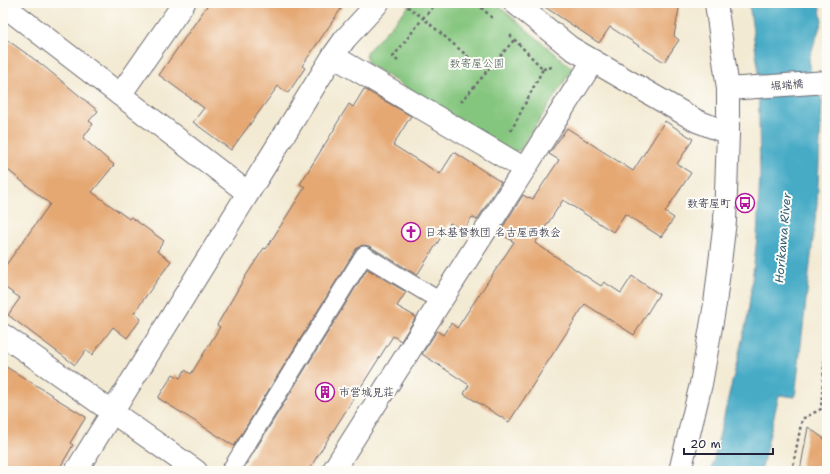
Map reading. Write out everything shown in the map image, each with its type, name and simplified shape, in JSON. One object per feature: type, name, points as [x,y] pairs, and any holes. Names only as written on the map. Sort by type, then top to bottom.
[{"type":"street","points":[[120,95],[184,3]]},
{"type":"street","points":[[76,471],[333,56],[345,39],[378,3]]},
{"type":"street","points":[[515,3],[571,48],[697,121],[728,133]]},
{"type":"street","points":[[680,471],[701,384],[715,304],[725,221],[728,89],[716,3]]},
{"type":"street","points":[[3,5],[248,193]]},
{"type":"street","points":[[333,56],[524,169]]},
{"type":"street","points":[[333,471],[593,61]]},
{"type":"street","name":"堀端橋","points":[[728,89],[823,82]]},
{"type":"street","points":[[3,335],[196,471]]},
{"type":"lane","points":[[230,471],[364,255],[440,301]]},
{"type":"path","points":[[403,3],[423,18],[486,72]]},
{"type":"path","points":[[399,62],[393,57],[423,18],[437,3]]},
{"type":"path","points":[[458,105],[514,40]]},
{"type":"path","points":[[509,134],[543,69]]},
{"type":"path","points":[[792,471],[802,419],[821,410],[827,322]]},
{"type":"green space","name":"数寄屋公園","points":[[412,3],[495,3],[571,67],[571,71],[520,150],[512,152],[368,64],[366,53]]},
{"type":"water","name":"Horikawa River","points":[[749,3],[819,3],[822,21],[809,59],[811,72],[822,101],[817,204],[795,397],[779,395],[761,471],[711,471],[748,315],[757,238],[760,173],[758,67]]},
{"type":"building","points":[[209,3],[345,3],[302,66],[305,68],[288,93],[278,86],[231,150],[193,122],[204,108],[159,75]]},
{"type":"building","points":[[539,3],[680,3],[674,36],[679,40],[664,62],[610,27],[599,43]]},
{"type":"building","points":[[3,37],[41,64],[98,111],[89,121],[93,124],[83,138],[114,165],[92,192],[129,219],[131,217],[164,241],[157,251],[171,261],[134,313],[141,319],[127,338],[113,327],[92,355],[86,350],[75,365],[8,315],[20,298],[3,286],[3,269],[50,204],[3,166]]},
{"type":"building","points":[[364,89],[411,116],[393,145],[440,174],[454,152],[501,182],[477,220],[472,217],[463,231],[450,223],[417,275],[369,246],[364,245],[356,249],[234,446],[158,398],[173,374],[180,378],[185,370],[191,374],[220,327],[217,325],[245,277],[264,248],[266,249],[305,187],[300,184],[349,104],[353,107]]},
{"type":"building","points":[[665,121],[693,139],[677,164],[691,173],[665,212],[674,218],[661,237],[625,214],[613,232],[563,200],[535,243],[601,286],[604,282],[621,293],[632,276],[659,294],[634,335],[585,304],[509,422],[464,394],[469,385],[422,354],[437,331],[443,335],[451,323],[457,328],[514,242],[499,233],[523,195],[533,199],[559,160],[549,154],[567,128],[633,171]]},
{"type":"building","name":"市営城見荘","points":[[367,269],[406,292],[397,306],[416,317],[401,341],[393,336],[308,471],[242,471]]},
{"type":"building","points":[[3,365],[86,417],[70,443],[73,445],[58,471],[3,471]]},
{"type":"building","points":[[808,427],[827,441],[827,471],[800,471]]},
{"type":"place","name":"数寄屋町","points":[[745,203]]},
{"type":"place","name":"日本基督教団 名古屋西教会","points":[[411,232]]},
{"type":"place","name":"市営城見荘","points":[[325,392]]}]
